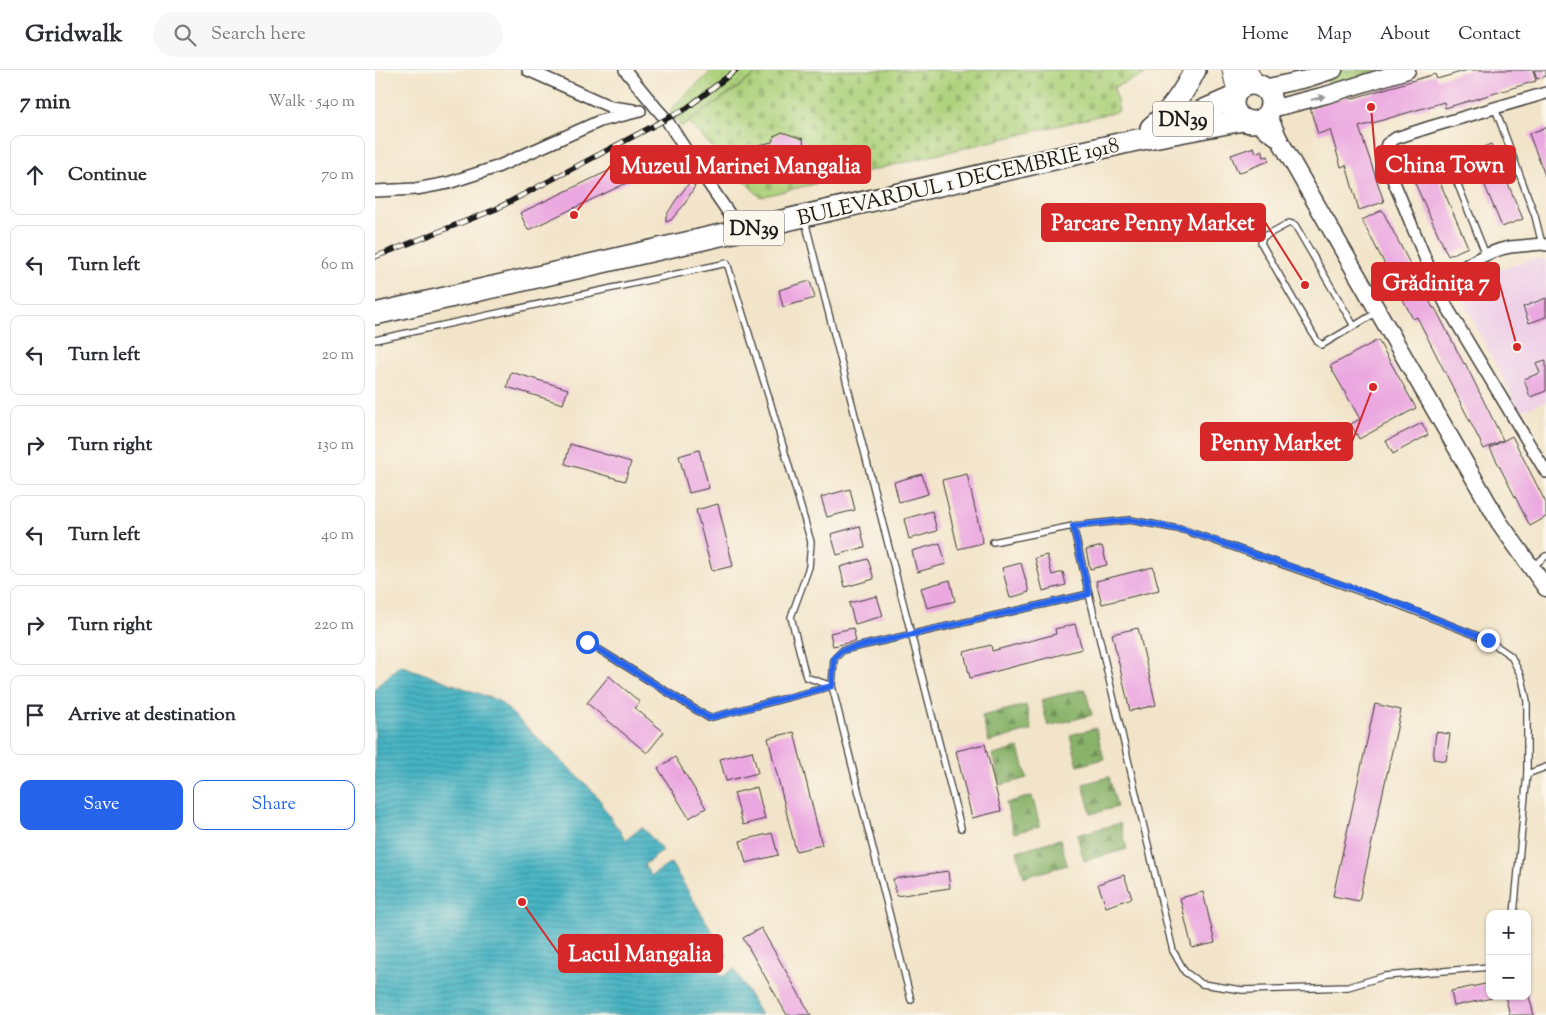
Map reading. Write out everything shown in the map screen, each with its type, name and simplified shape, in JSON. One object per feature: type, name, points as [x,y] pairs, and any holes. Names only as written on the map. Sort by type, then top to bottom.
[{"type":"highway","points":[[1132,141],[1152,127],[1177,102],[1195,70]]},
{"type":"highway","points":[[1247,86],[1271,98],[1259,116],[1237,116],[1234,110],[1233,104],[1247,86]]},
{"type":"highway","name":"BULEVARDUL 1 DECEMBRIE 1918","points":[[1132,141],[1247,86]]},
{"type":"highway","name":"BULEVARDUL 1 DECEMBRIE 1918","points":[[375,314],[1132,141],[1259,116]]},
{"type":"main road","name":"DN39","points":[[1232,70],[1247,86]]},
{"type":"street","points":[[528,70],[611,107],[640,111]]},
{"type":"street","points":[[625,70],[666,119],[741,231]]},
{"type":"street","name":"BULEVARDUL 1 DECEMBRIE 1918","points":[[1259,116],[1407,70]]},
{"type":"street","name":"BULEVARDUL 1 DECEMBRIE 1918","points":[[1247,86],[1306,79],[1325,71]]},
{"type":"street","points":[[1546,94],[1396,138],[1387,144],[1385,151],[1387,165],[1447,307],[1546,472]]},
{"type":"street","points":[[375,191],[416,189],[448,183],[497,167],[600,121],[640,111],[657,109]]},
{"type":"street","points":[[1259,116],[1279,139],[1499,522],[1546,588]]},
{"type":"street","points":[[1437,287],[1453,274],[1486,255],[1508,248],[1544,245]]},
{"type":"lane","points":[[1495,108],[1544,245]]},
{"type":"lane","points":[[1452,170],[1486,255]]},
{"type":"lane","points":[[804,216],[961,828]]},
{"type":"lane","points":[[1354,326],[1295,225],[1289,223],[1263,238],[1261,242],[1317,341],[1322,345],[1354,326],[1379,311]]},
{"type":"lane","points":[[375,340],[727,263],[811,542],[809,567],[791,617],[793,626],[806,677],[832,686]]},
{"type":"lane","points":[[993,542],[1073,526],[1130,520],[1184,530],[1399,604],[1488,640],[1511,656],[1522,678],[1527,701],[1527,774],[1514,910]]},
{"type":"lane","points":[[1073,526],[1173,951],[1185,972],[1202,984],[1242,990],[1348,987],[1385,976],[1486,967]]},
{"type":"lane","points":[[1531,567],[1546,556]]},
{"type":"lane","points":[[911,1000],[832,686],[834,658],[843,650],[1089,594]]},
{"type":"lane","points":[[587,642],[709,718],[832,686]]},
{"type":"lane","points":[[1527,774],[1546,766]]},
{"type":"shaded area","points":[[1532,259],[1546,260],[1546,401],[1520,411],[1459,293],[1487,274]]},
{"type":"green space","points":[[713,70],[761,70],[682,127],[670,111]]},
{"type":"green space","points":[[761,70],[1144,70],[1146,74],[1114,87],[1119,111],[760,197],[688,122]]},
{"type":"green space","points":[[1324,70],[1379,70],[1329,85]]},
{"type":"green space","points":[[1085,689],[1092,715],[1048,726],[1041,700]]},
{"type":"green space","points":[[1026,705],[1032,730],[989,742],[982,716]]},
{"type":"green space","points":[[1096,728],[1104,759],[1078,766],[1070,735]]},
{"type":"green space","points":[[1019,748],[1027,778],[1001,785],[993,755]]},
{"type":"green space","points":[[1109,777],[1117,807],[1091,814],[1083,784]]},
{"type":"green space","points":[[1032,796],[1040,826],[1014,833],[1006,803]]},
{"type":"green space","points":[[1120,823],[1127,849],[1084,861],[1077,835]]},
{"type":"green space","points":[[1060,839],[1067,865],[1024,877],[1017,851]]},
{"type":"water","points":[[400,665],[499,701],[590,788],[626,840],[642,827],[663,851],[644,865],[651,876],[671,863],[727,956],[714,966],[722,977],[734,969],[761,1015],[375,1015],[375,688]]},
{"type":"building","points":[[1468,70],[1533,70],[1536,81],[1445,108],[1444,102],[1359,127],[1384,202],[1359,210],[1346,165],[1341,167],[1330,130],[1318,134],[1310,108],[1349,96],[1350,99],[1435,74],[1437,79]]},
{"type":"building","points":[[1534,70],[1546,70],[1546,76],[1537,79]]},
{"type":"building","points":[[1546,127],[1546,178],[1529,134]]},
{"type":"building","points":[[782,132],[803,139],[804,146],[790,162],[781,163],[776,159],[759,164],[755,146],[772,142],[774,136]]},
{"type":"building","points":[[1491,144],[1523,219],[1502,227],[1471,152]]},
{"type":"building","points":[[1254,147],[1256,153],[1262,150],[1264,157],[1268,156],[1269,161],[1238,173],[1231,155]]},
{"type":"building","points":[[627,162],[635,179],[528,230],[520,213]]},
{"type":"building","points":[[1435,171],[1468,247],[1448,256],[1414,181]]},
{"type":"building","points":[[690,182],[695,186],[684,205],[671,220],[666,222],[666,216]]},
{"type":"building","points":[[1382,210],[1433,308],[1435,308],[1465,363],[1503,440],[1484,449],[1417,317],[1413,319],[1362,220]]},
{"type":"building","points":[[810,281],[815,298],[783,307],[779,290]]},
{"type":"building","points":[[1546,298],[1546,317],[1529,323],[1523,307]]},
{"type":"building","points":[[1378,340],[1416,408],[1359,439],[1351,424],[1360,419],[1330,366]]},
{"type":"building","points":[[1546,360],[1546,391],[1530,397],[1524,379],[1540,373],[1536,363]]},
{"type":"building","points":[[511,372],[568,389],[563,404],[507,387]]},
{"type":"building","points":[[1422,423],[1428,435],[1393,454],[1386,441]]},
{"type":"building","points":[[1512,436],[1546,503],[1546,517],[1530,526],[1490,448]]},
{"type":"building","points":[[570,444],[631,462],[625,481],[565,464]]},
{"type":"building","points":[[699,450],[709,488],[689,493],[679,456]]},
{"type":"building","points":[[922,474],[928,494],[899,502],[894,482]]},
{"type":"building","points":[[967,474],[983,543],[958,549],[942,480]]},
{"type":"building","points":[[850,489],[855,510],[827,517],[821,497]]},
{"type":"building","points":[[718,504],[733,566],[712,571],[696,510]]},
{"type":"building","points":[[932,511],[937,531],[909,539],[904,519]]},
{"type":"building","points":[[860,526],[865,547],[837,555],[831,534]]},
{"type":"building","points":[[940,543],[946,564],[917,572],[912,551]]},
{"type":"building","points":[[1102,546],[1107,565],[1090,569],[1086,550]]},
{"type":"building","points":[[1047,555],[1052,575],[1063,572],[1066,585],[1043,591],[1035,558]]},
{"type":"building","points":[[868,559],[874,579],[845,587],[840,567]]},
{"type":"building","points":[[1021,563],[1029,592],[1010,598],[1002,568]]},
{"type":"building","points":[[1153,567],[1159,590],[1102,604],[1096,581]]},
{"type":"building","points":[[950,580],[955,601],[927,608],[921,588]]},
{"type":"building","points":[[877,596],[883,616],[855,624],[849,603]]},
{"type":"building","points":[[1075,624],[1082,649],[970,678],[964,652],[991,645],[992,651],[1056,634],[1055,629]]},
{"type":"building","points":[[853,628],[856,641],[833,646],[830,633]]},
{"type":"building","points":[[1138,628],[1156,705],[1130,711],[1112,634]]},
{"type":"building","points":[[609,676],[640,702],[635,708],[664,732],[647,753],[587,703]]},
{"type":"building","points":[[1375,704],[1401,710],[1359,901],[1333,896]]},
{"type":"building","points":[[794,732],[822,845],[796,851],[768,738]]},
{"type":"building","points":[[1436,732],[1450,734],[1446,761],[1433,759]]},
{"type":"building","points":[[985,744],[1001,811],[972,818],[956,751]]},
{"type":"building","points":[[752,751],[758,773],[726,781],[720,759]]},
{"type":"building","points":[[675,757],[706,808],[689,818],[658,768]]},
{"type":"building","points":[[757,787],[765,819],[743,825],[734,793]]},
{"type":"building","points":[[772,833],[778,855],[746,863],[740,841]]},
{"type":"building","points":[[948,871],[950,888],[896,896],[893,879]]},
{"type":"building","points":[[1124,875],[1132,898],[1106,907],[1098,884]]},
{"type":"building","points":[[1203,892],[1215,943],[1192,948],[1180,898]]},
{"type":"building","points":[[761,928],[811,1015],[787,1015],[743,938]]},
{"type":"building","points":[[1486,984],[1486,999],[1454,1006],[1451,991]]},
{"type":"building","points":[[1506,1000],[1530,1000],[1534,1015],[1510,1015]]},
{"type":"railway","points":[[375,257],[496,209],[687,108],[736,70]]},
{"type":"place","name":"China Town","points":[[1371,107]]},
{"type":"place","name":"Muzeul Marinei Mangalia","points":[[574,215]]},
{"type":"place","name":"Parcare Penny Market","points":[[1305,285]]},
{"type":"place","name":"Grădinița 7","points":[[1517,347]]},
{"type":"place","name":"Penny Market","points":[[1373,387]]},
{"type":"place","name":"Lacul Mangalia","points":[[522,902]]},
{"type":"route","points":[[587,642],[709,718],[832,686],[834,658],[843,650],[1089,594],[1073,526],[1130,520],[1184,530],[1399,604],[1488,640]]}]
